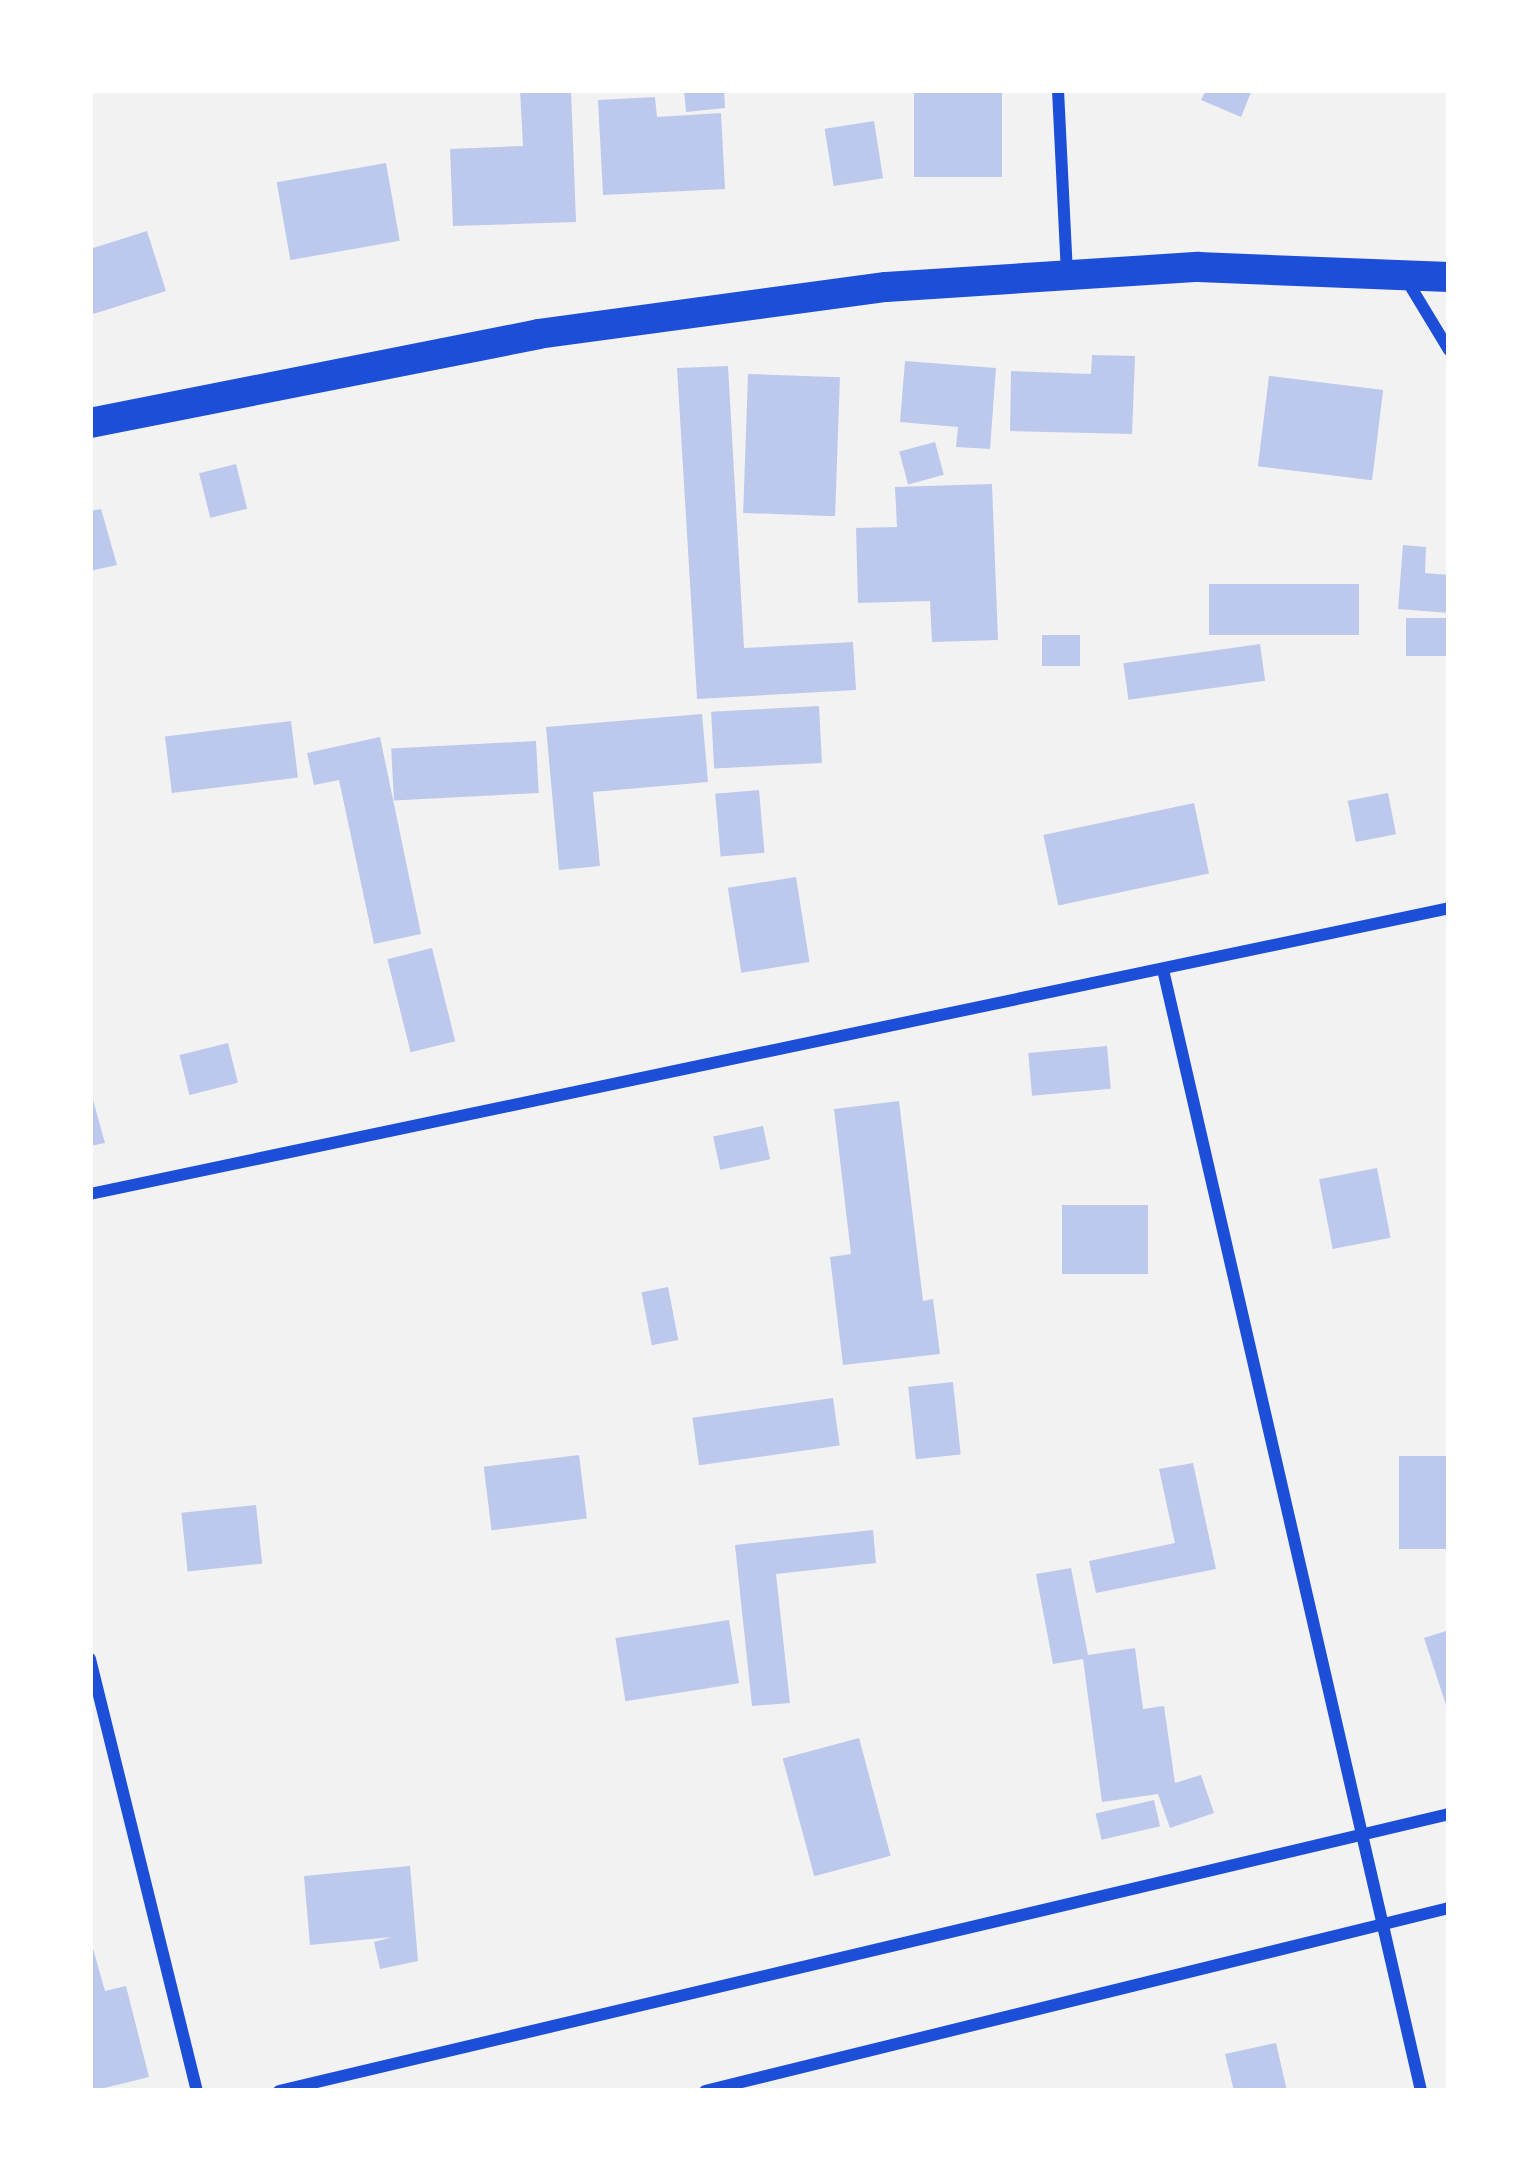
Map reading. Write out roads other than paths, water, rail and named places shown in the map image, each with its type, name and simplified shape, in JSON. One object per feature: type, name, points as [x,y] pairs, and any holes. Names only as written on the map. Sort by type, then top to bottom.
[{"type":"main road","points":[[90,423],[585,326],[1067,273],[1449,277]]},
{"type":"street","points":[[1058,90],[1067,273]]},
{"type":"street","points":[[1403,273],[1449,350]]},
{"type":"street","points":[[90,1194],[1164,974],[1449,908]]},
{"type":"street","points":[[1164,974],[1421,2091]]},
{"type":"street","points":[[90,1659],[197,2091]]},
{"type":"street","points":[[279,2091],[1449,1814]]},
{"type":"street","points":[[705,2091],[1449,1908]]}]
